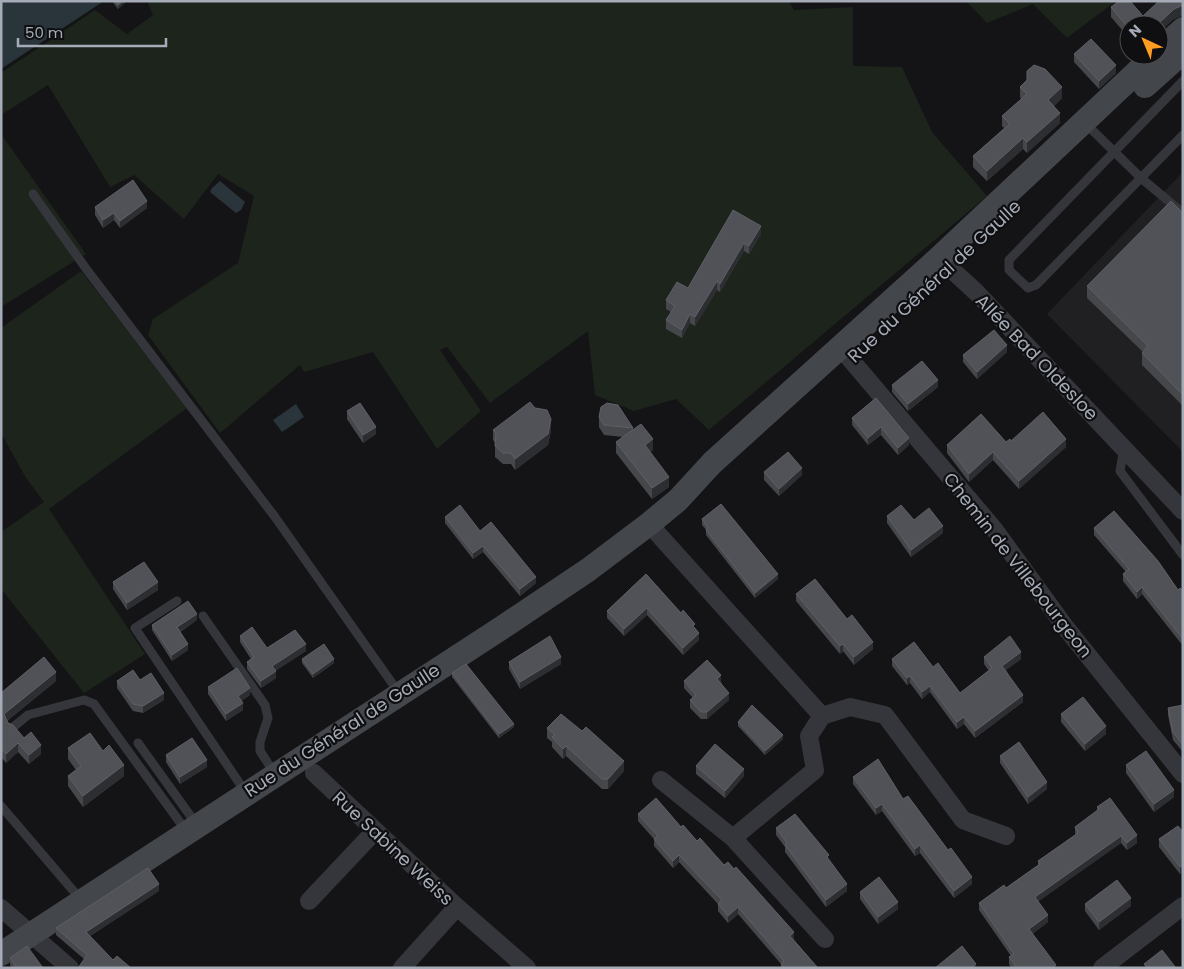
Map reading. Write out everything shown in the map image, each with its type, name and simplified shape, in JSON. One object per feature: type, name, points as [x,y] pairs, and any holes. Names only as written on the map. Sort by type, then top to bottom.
[{"type":"main road","points":[[1169,42],[1183,29]]},
{"type":"main road","name":"Rue du Général de Gaulle","points":[[1089,127],[1183,52]]},
{"type":"main road","name":"Rue du Général de Gaulle","points":[[1,954],[563,586],[678,500],[722,474],[845,353],[1089,127],[1146,65]]},
{"type":"street","name":"Allée Bad Oldesloe","points":[[944,263],[976,292],[1183,511]]},
{"type":"street","name":"Chemin de Villebourgeon","points":[[845,353],[994,529],[1066,628],[1183,774]]},
{"type":"street","points":[[648,524],[822,716]]},
{"type":"street","points":[[733,838],[815,770],[809,736],[822,716],[850,706],[885,716],[963,820],[1006,836]]},
{"type":"street","name":"Rue Sabine Weiss","points":[[314,773],[457,907],[402,968]]},
{"type":"street","points":[[661,780],[733,838],[825,939]]},
{"type":"street","points":[[309,901],[375,831]]},
{"type":"street","points":[[1102,968],[1183,906]]},
{"type":"street","points":[[457,907],[527,968]]},
{"type":"street","points":[[1,908],[70,968]]},
{"type":"lane","points":[[1183,81],[1010,260],[1009,270],[1028,288],[1036,285],[1183,135]]},
{"type":"lane","points":[[1089,127],[1141,178],[1183,213]]},
{"type":"lane","points":[[33,194],[87,270],[275,517],[399,693]]},
{"type":"lane","points":[[1124,448],[1120,471],[1183,555]]},
{"type":"lane","points":[[177,601],[135,628],[246,793]]},
{"type":"lane","points":[[203,616],[265,704],[268,718],[260,742],[260,750],[275,774]]},
{"type":"lane","points":[[12,728],[28,715],[49,711],[84,700],[94,704],[192,829]]},
{"type":"lane","points":[[138,743],[192,829]]},
{"type":"lane","points":[[1,806],[82,901]]},
{"type":"shaded area","points":[[1,1],[104,1],[1,69]]},
{"type":"shaded area","points":[[147,1],[789,1],[794,10],[853,7],[853,66],[902,67],[932,132],[987,196],[709,430],[676,399],[634,411],[595,395],[588,331],[490,403],[447,347],[440,350],[481,411],[437,449],[373,352],[304,372],[300,365],[220,433],[148,335],[153,319],[238,263],[254,196],[218,174],[184,219],[134,175],[110,187],[48,85],[1,115],[1,73],[95,10],[127,34],[153,15]]},
{"type":"shaded area","points":[[966,1],[1116,1],[1067,38],[1033,4],[987,23]]},
{"type":"shaded area","points":[[1,134],[86,254],[1,307]]},
{"type":"shaded area","points":[[1183,172],[1183,452],[1047,314]]},
{"type":"shaded area","points":[[220,181],[245,202],[241,210],[236,213],[210,192]]},
{"type":"shaded area","points":[[81,271],[187,408],[49,509],[145,654],[84,693],[1,589],[1,532],[44,502],[26,478],[1,433],[1,328]]},
{"type":"shaded area","points":[[296,404],[304,417],[282,432],[273,420]]},
{"type":"building","points":[[115,1],[123,1],[118,5]]},
{"type":"building","points":[[1119,1],[1130,1],[1142,15],[1119,15],[1119,17],[1111,7]]},
{"type":"building","points":[[1159,1],[1183,1],[1181,6],[1168,15],[1144,15]]},
{"type":"building","points":[[1091,39],[1116,65],[1099,81],[1074,54]]},
{"type":"building","points":[[1034,65],[1045,69],[1062,87],[1048,100],[1060,113],[1027,142],[1023,138],[987,171],[973,156],[1010,124],[1002,116],[1027,94],[1020,87],[1027,80],[1027,71]]},
{"type":"building","points":[[133,180],[147,201],[120,221],[114,213],[103,220],[95,207]]},
{"type":"building","points":[[1171,201],[1183,213],[1182,394],[1142,353],[1148,346],[1087,286]]},
{"type":"building","points":[[733,210],[761,226],[749,246],[744,243],[720,284],[717,281],[695,317],[690,314],[682,330],[666,320],[675,306],[666,300],[677,282],[688,288]]},
{"type":"building","points":[[994,330],[1007,345],[977,372],[963,355]]},
{"type":"building","points":[[922,361],[938,380],[908,404],[892,385]]},
{"type":"building","points":[[876,398],[909,438],[898,448],[881,427],[868,438],[852,418]]},
{"type":"building","points":[[530,402],[535,408],[547,410],[551,419],[548,434],[515,459],[511,453],[503,453],[495,446],[496,433],[493,430]]},
{"type":"building","points":[[360,403],[376,427],[363,435],[347,411]]},
{"type":"building","points":[[607,403],[618,405],[633,428],[604,425],[599,417],[601,407]]},
{"type":"building","points":[[1043,412],[1066,439],[1019,481],[993,452],[969,474],[947,445],[981,414],[1006,442],[1010,439],[1011,441]]},
{"type":"building","points":[[641,424],[653,439],[645,445],[669,477],[652,488],[616,442]]},
{"type":"building","points":[[788,452],[802,468],[779,489],[764,472]]},
{"type":"building","points":[[721,504],[778,574],[755,593],[706,530],[708,528],[702,519]]},
{"type":"building","points":[[460,505],[480,531],[491,522],[536,577],[520,589],[483,546],[473,553],[445,517]]},
{"type":"building","points":[[901,505],[914,520],[929,508],[943,526],[911,550],[887,516]]},
{"type":"building","points":[[1114,511],[1158,561],[1178,590],[1180,588],[1183,591],[1183,639],[1142,587],[1137,592],[1123,574],[1129,569],[1094,528]]},
{"type":"building","points":[[144,562],[158,582],[127,603],[113,582]]},
{"type":"building","points":[[646,574],[681,613],[683,610],[695,624],[693,626],[699,633],[683,648],[647,608],[624,629],[607,611]]},
{"type":"building","points":[[815,579],[847,619],[852,615],[873,642],[854,657],[843,644],[840,646],[796,594]]},
{"type":"building","points":[[188,601],[197,614],[177,627],[188,644],[172,655],[152,625]]},
{"type":"building","points":[[252,627],[267,648],[295,630],[306,644],[272,666],[276,671],[261,681],[247,662],[254,657],[240,636]]},
{"type":"building","points":[[550,636],[561,657],[520,682],[509,662]]},
{"type":"building","points":[[1010,636],[1021,652],[1002,666],[1023,695],[975,731],[964,717],[957,722],[930,686],[922,692],[910,676],[907,678],[892,659],[914,642],[933,667],[938,663],[960,693],[992,668],[984,657]]},
{"type":"building","points":[[324,644],[334,659],[313,674],[302,659]]},
{"type":"building","points":[[44,657],[56,672],[4,714],[8,723],[13,725],[24,738],[31,732],[41,745],[29,755],[18,743],[6,754],[1,748],[1,693]]},
{"type":"building","points":[[707,660],[721,675],[717,679],[729,693],[707,712],[701,712],[690,700],[696,695],[684,681]]},
{"type":"building","points":[[466,664],[514,724],[499,734],[452,673]]},
{"type":"building","points":[[237,668],[250,688],[238,696],[243,703],[226,714],[208,687]]},
{"type":"building","points":[[133,670],[140,680],[151,673],[164,693],[143,706],[133,704],[117,681]]},
{"type":"building","points":[[1083,697],[1106,726],[1085,744],[1061,714]]},
{"type":"building","points":[[752,705],[783,735],[765,751],[738,722]]},
{"type":"building","points":[[1183,705],[1183,745],[1173,732],[1168,708]]},
{"type":"building","points":[[561,714],[582,731],[586,727],[624,761],[608,779],[602,779],[566,746],[563,749],[552,737],[555,735],[547,728]]},
{"type":"building","points":[[90,733],[103,751],[109,745],[124,765],[83,796],[68,776],[81,766],[68,748]]},
{"type":"building","points":[[192,738],[207,760],[180,777],[166,755]]},
{"type":"building","points":[[1019,742],[1047,782],[1028,797],[1000,756]]},
{"type":"building","points":[[715,744],[744,769],[725,791],[696,766]]},
{"type":"building","points":[[1146,751],[1174,790],[1154,804],[1126,765]]},
{"type":"building","points":[[878,759],[903,799],[908,796],[948,850],[951,848],[972,877],[954,891],[920,845],[915,849],[882,804],[876,808],[853,777]]},
{"type":"building","points":[[656,798],[681,827],[683,825],[697,841],[700,838],[724,865],[728,862],[734,869],[736,867],[794,932],[790,936],[818,968],[784,968],[781,964],[784,961],[738,907],[728,916],[718,904],[722,900],[679,855],[673,861],[654,839],[658,836],[638,814]]},
{"type":"building","points":[[1110,798],[1137,835],[1127,843],[1121,836],[1035,897],[1048,915],[1029,929],[1056,965],[1053,968],[1017,968],[1009,957],[1014,954],[979,903],[1004,885],[1006,888],[1040,864],[1038,861],[1078,833],[1075,827]]},
{"type":"building","points":[[795,814],[829,855],[827,857],[847,884],[826,900],[785,845],[787,843],[776,828]]},
{"type":"building","points":[[1178,826],[1183,832],[1183,865],[1180,867],[1159,839]]},
{"type":"building","points":[[148,868],[159,884],[86,932],[113,960],[117,956],[131,968],[78,968],[87,955],[56,928]]},
{"type":"building","points":[[879,877],[898,902],[878,917],[860,892]]},
{"type":"building","points":[[1117,880],[1131,898],[1099,922],[1085,904]]},
{"type":"building","points":[[27,946],[43,968],[17,968],[10,958]]},
{"type":"building","points":[[962,946],[976,964],[971,968],[935,968]]},
{"type":"building","points":[[1162,950],[1176,968],[1147,968],[1144,964]]}]
